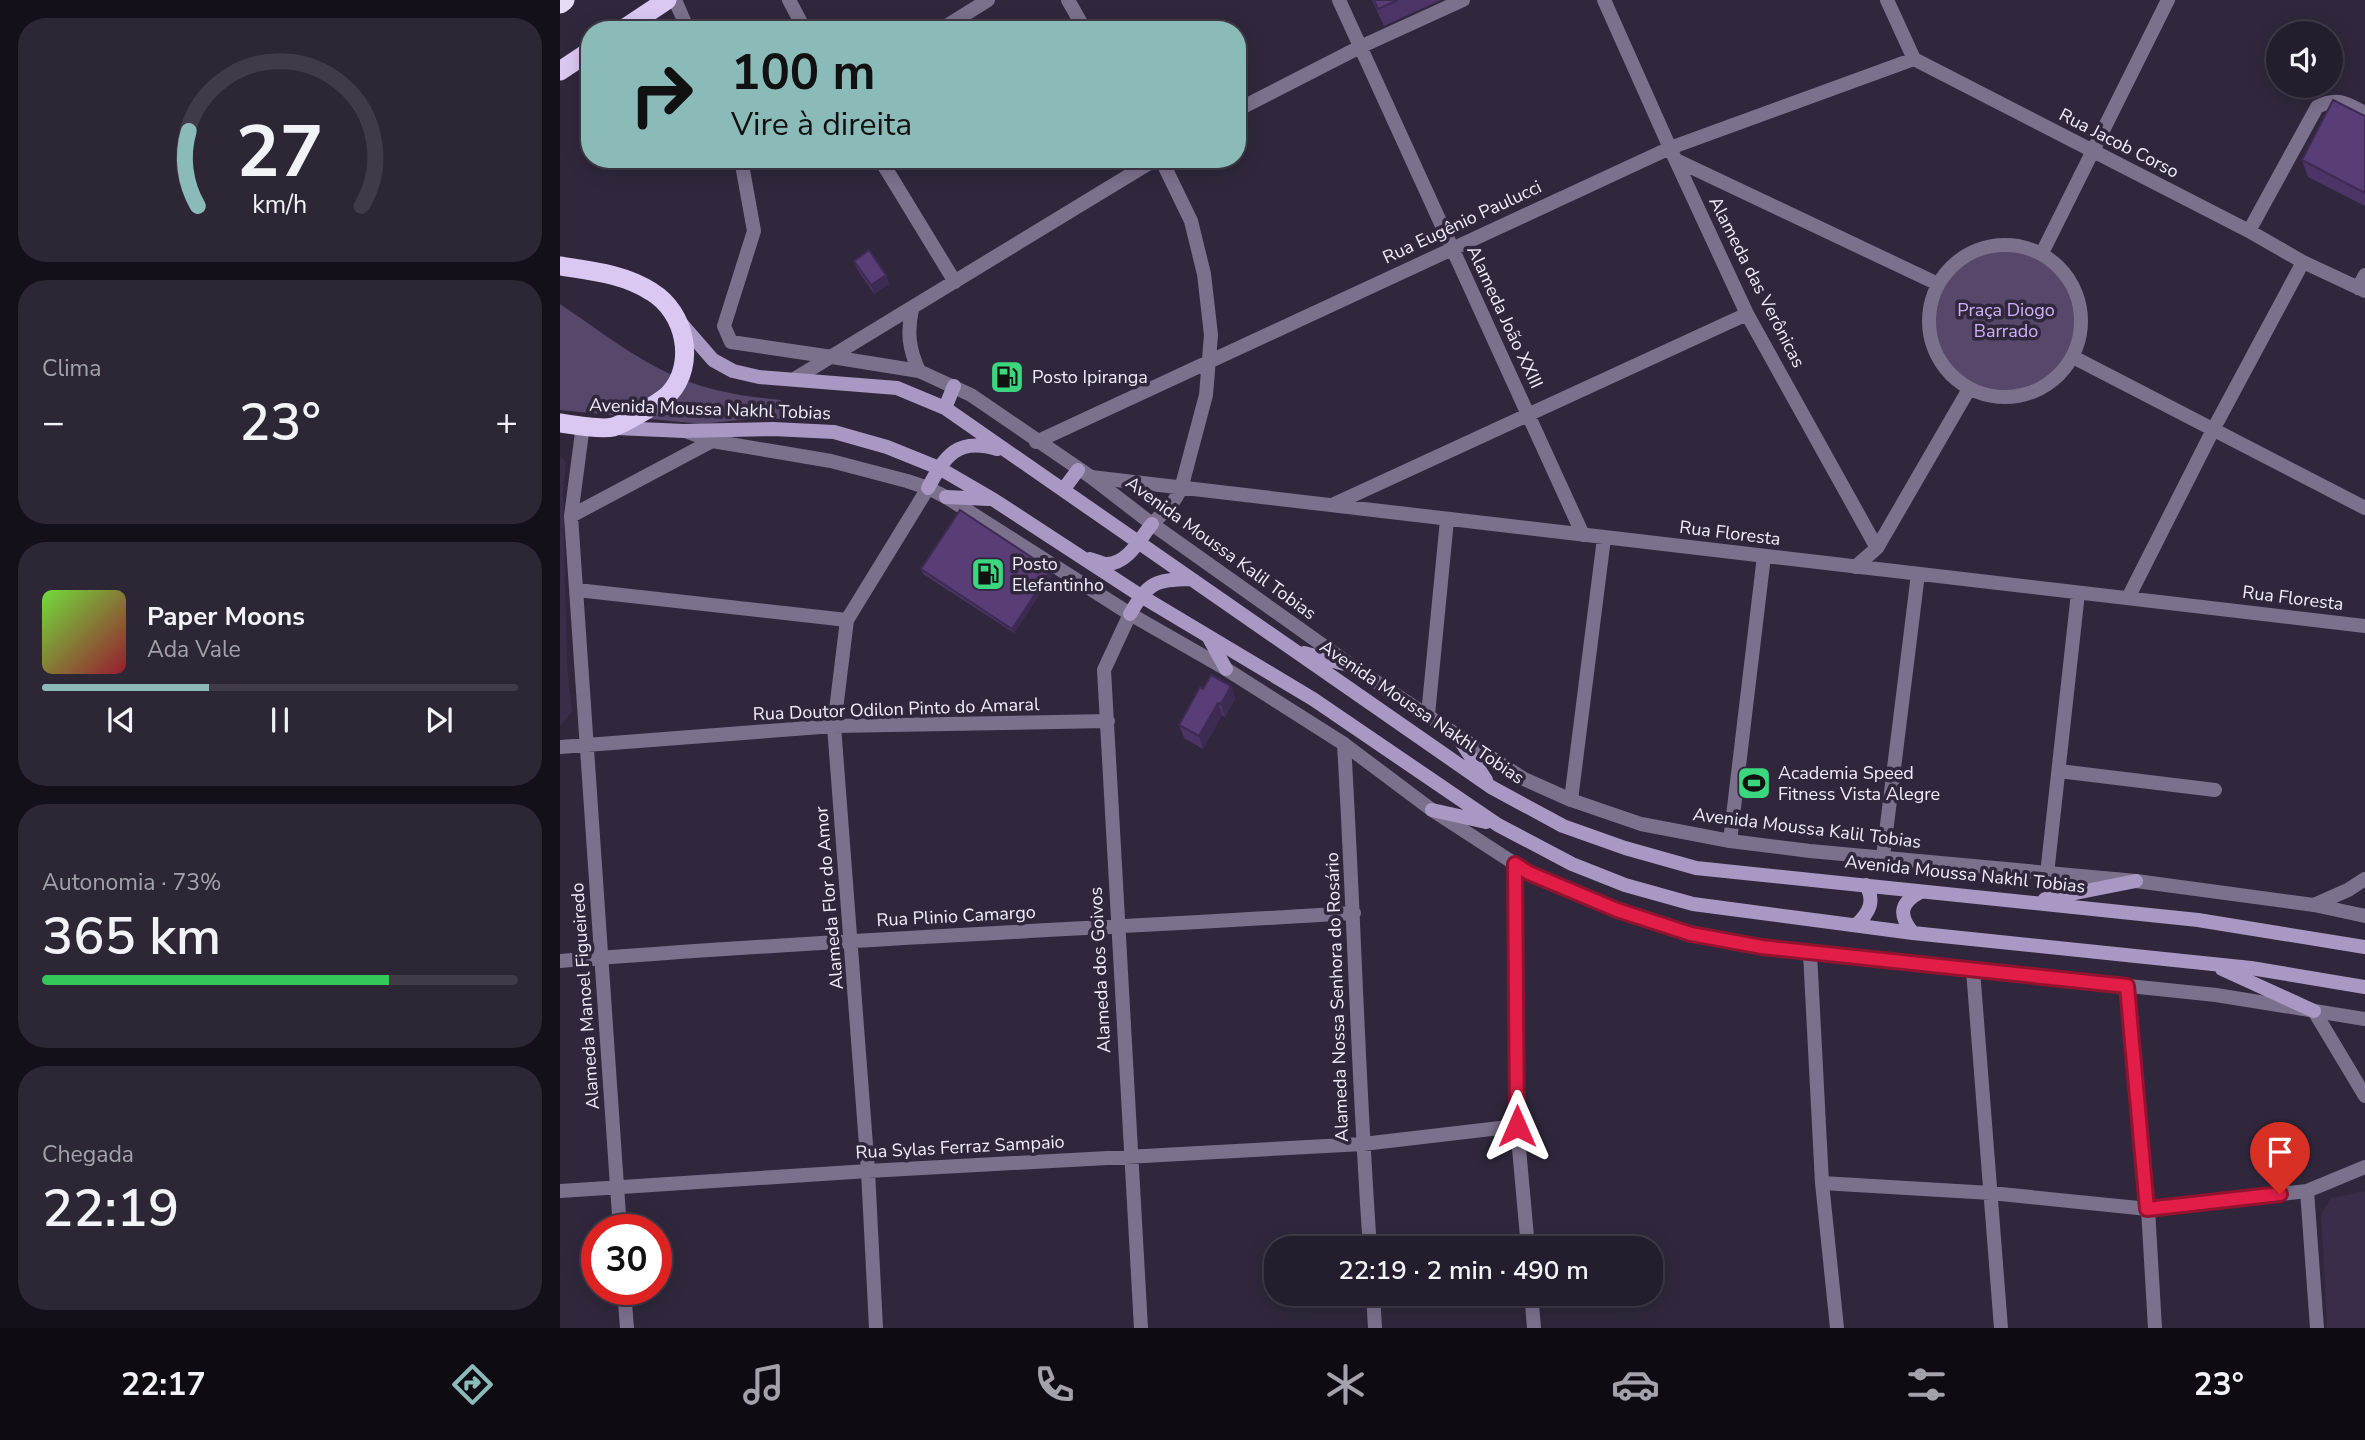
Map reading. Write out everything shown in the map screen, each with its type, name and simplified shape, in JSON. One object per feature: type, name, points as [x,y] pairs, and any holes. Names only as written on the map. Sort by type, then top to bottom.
[{"type":"highway","points":[[636,21],[667,0]]},
{"type":"highway","points":[[560,71],[581,57]]},
{"type":"highway","name":"Avenida Moussa Nakhl Tobias","points":[[560,266],[617,275],[638,284],[669,306],[679,320]]},
{"type":"highway","points":[[612,428],[669,394],[682,367],[685,352],[679,320]]},
{"type":"highway","name":"Avenida Moussa Nakhl Tobias","points":[[569,426],[612,428]]},
{"type":"main road","name":"Avenida Moussa Nakhl Tobias","points":[[679,320],[713,360],[733,371],[759,377],[897,388],[945,408],[1491,787],[1563,826],[1625,848],[1696,868],[2198,920],[2365,947]]},
{"type":"main road","points":[[945,408],[954,386]]},
{"type":"main road","name":"Avenida Moussa Nakhl Tobias","points":[[612,428],[834,432],[887,447],[939,468],[994,500],[1140,596],[1313,699],[1498,825],[1572,864],[1625,885],[1693,904],[1913,933],[2208,962],[2365,987]]},
{"type":"main road","points":[[928,488],[939,468],[961,446],[980,444],[1011,453]]},
{"type":"main road","points":[[1063,490],[1085,473]]},
{"type":"main road","points":[[946,497],[994,500]]},
{"type":"main road","points":[[1076,555],[1107,564],[1124,557],[1152,524]]},
{"type":"main road","points":[[1129,614],[1140,596],[1156,582],[1191,579]]},
{"type":"main road","points":[[1209,637],[1226,669]]},
{"type":"main road","points":[[1293,650],[1352,666]]},
{"type":"main road","points":[[1458,737],[1491,787]]},
{"type":"main road","points":[[1432,810],[1498,825]]},
{"type":"main road","points":[[2033,902],[2136,881]]},
{"type":"main road","points":[[1856,925],[1867,914],[1871,903],[1866,885]]},
{"type":"main road","points":[[1913,933],[1905,923],[1904,906],[1909,898],[1920,892]]},
{"type":"main road","points":[[2208,962],[2314,1011]]},
{"type":"street","points":[[676,0],[684,21]]},
{"type":"street","points":[[789,0],[800,21]]},
{"type":"street","points":[[954,21],[988,0]]},
{"type":"street","points":[[1068,0],[1080,21]]},
{"type":"street","name":"Alameda João XXIII","points":[[1339,0],[1583,536]]},
{"type":"street","points":[[1246,105],[1360,47],[1463,0]]},
{"type":"street","name":"Alameda das Verônicas","points":[[1604,0],[1748,314],[1877,548]]},
{"type":"street","points":[[1887,0],[1914,59]]},
{"type":"street","points":[[2042,253],[2168,0]]},
{"type":"street","name":"Rua Eugênio Paulucci","points":[[1036,442],[1452,248],[1673,154],[1914,59]]},
{"type":"street","name":"Rua Jacob Corso","points":[[1914,59],[2249,230],[2303,262],[2363,285]]},
{"type":"street","points":[[2249,230],[2317,107],[2328,101],[2343,102],[2365,113]]},
{"type":"street","points":[[1673,154],[1938,284]]},
{"type":"street","name":"Avenida Moussa Kalil Tobias","points":[[743,168],[754,231],[724,326],[731,342],[919,371],[971,395],[1085,473],[1352,666],[1524,779],[1572,800],[1641,824],[1730,841],[1810,851],[2136,881],[2314,905],[2365,916]]},
{"type":"street","points":[[885,168],[955,282]]},
{"type":"street","points":[[796,378],[1143,168]]},
{"type":"street","points":[[1152,524],[1172,504],[1181,489],[1206,395],[1211,335],[1204,274],[1191,221],[1163,168]]},
{"type":"street","points":[[1996,244],[2020,245],[2042,253],[2061,267],[2075,287],[2081,310],[2081,334],[2073,357],[2059,376],[2028,394],[1992,397],[1969,389],[1950,374],[1936,354],[1929,331],[1930,307],[1938,284],[1952,265],[1972,251],[1996,244]]},
{"type":"street","points":[[2128,598],[2214,428],[2303,262]]},
{"type":"street","points":[[912,309],[908,330],[912,355],[919,371]]},
{"type":"street","points":[[1330,506],[1748,314]]},
{"type":"street","points":[[2073,357],[2365,508]]},
{"type":"street","points":[[1855,567],[1877,548],[1969,389]]},
{"type":"street","name":"Alameda Manoel Figueiredo","points":[[569,426],[571,516],[619,1214]]},
{"type":"street","points":[[684,431],[712,441],[831,461],[907,481],[946,497],[1129,614],[1226,669],[1344,744],[1432,810],[1529,873],[1617,910],[1691,934],[1762,947],[2216,995],[2365,1019]]},
{"type":"street","points":[[571,516],[712,441]]},
{"type":"street","name":"Rua Floresta","points":[[1085,473],[1181,489],[2365,626]]},
{"type":"street","name":"Alameda Flor do Amor","points":[[876,1328],[852,940],[834,726],[847,620],[928,488]]},
{"type":"street","points":[[1428,715],[1447,520]]},
{"type":"street","points":[[1572,800],[1604,538]]},
{"type":"street","points":[[1730,841],[1764,556]]},
{"type":"street","points":[[1883,857],[1917,574]]},
{"type":"street","points":[[577,590],[847,620]]},
{"type":"street","points":[[2047,874],[2078,593]]},
{"type":"street","name":"Alameda dos Goivos","points":[[1129,614],[1104,670],[1141,1328]]},
{"type":"street","name":"Rua Doutor Odilon Pinto do Amaral","points":[[560,747],[834,726],[1108,721]]},
{"type":"street","name":"Alameda Nossa Senhora do Rosário","points":[[1344,744],[1369,1236]]},
{"type":"street","points":[[2059,771],[2215,790]]},
{"type":"street","points":[[1515,864],[1517,1126],[1527,1236]]},
{"type":"street","points":[[2314,905],[2365,879]]},
{"type":"street","name":"Rua Plinio Camargo","points":[[560,961],[852,940],[1117,928],[1354,913]]},
{"type":"street","points":[[1810,953],[1822,1183],[1837,1328]]},
{"type":"street","points":[[1973,970],[2001,1328]]},
{"type":"street","points":[[2127,986],[2155,1328]]},
{"type":"street","points":[[2314,1011],[2365,1096]]},
{"type":"street","name":"Rua Sylas Ferraz Sampaio","points":[[560,1191],[1363,1144],[1517,1126]]},
{"type":"street","points":[[1822,1183],[1991,1193],[2147,1209],[2307,1191],[2365,1167]]},
{"type":"street","points":[[2307,1191],[2317,1328]]},
{"type":"street","points":[[625,1305],[627,1328]]},
{"type":"street","points":[[1374,1306],[1376,1328]]},
{"type":"street","points":[[1532,1306],[1534,1328]]},
{"type":"shaded area","points":[[560,455],[566,463],[563,493],[567,664],[572,712],[560,726]]},
{"type":"shaded area","points":[[2365,1191],[2365,1328],[2327,1328],[2321,1214],[2331,1198]]},
{"type":"green space","name":"Praça Diogo Barrado","points":[[2005,248],[2033,254],[2057,269],[2072,293],[2078,321],[2072,349],[2057,373],[2033,388],[2005,394],[1977,388],[1953,373],[1938,349],[1932,321],[1938,293],[1953,269],[1977,254]]},
{"type":"green space","points":[[560,304],[628,350],[670,374],[724,392],[781,400],[783,419],[760,418],[701,424],[560,410]]},
{"type":"building","points":[[1374,0],[1398,0],[1378,9]]},
{"type":"building","points":[[2333,100],[2365,116],[2365,193],[2302,160]]},
{"type":"building","points":[[869,250],[886,275],[871,285],[854,261]]},
{"type":"building","name":"Posto Elefantinho","points":[[960,510],[1051,570],[1012,629],[921,569]]},
{"type":"building","points":[[1211,675],[1231,686],[1199,736],[1179,725],[1200,687],[1203,689]]},
{"type":"place","name":"Posto Ipiranga","points":[[1007,377]]},
{"type":"place","name":"Posto Elefantinho","points":[[988,574]]},
{"type":"place","name":"Academia Speed Fitness Vista Alegre","points":[[1754,783]]},
{"type":"route","points":[[1517,1126],[1515,864],[1529,873],[1617,910],[1691,934],[1762,947],[2127,986],[2147,1209],[2280,1194]]}]
